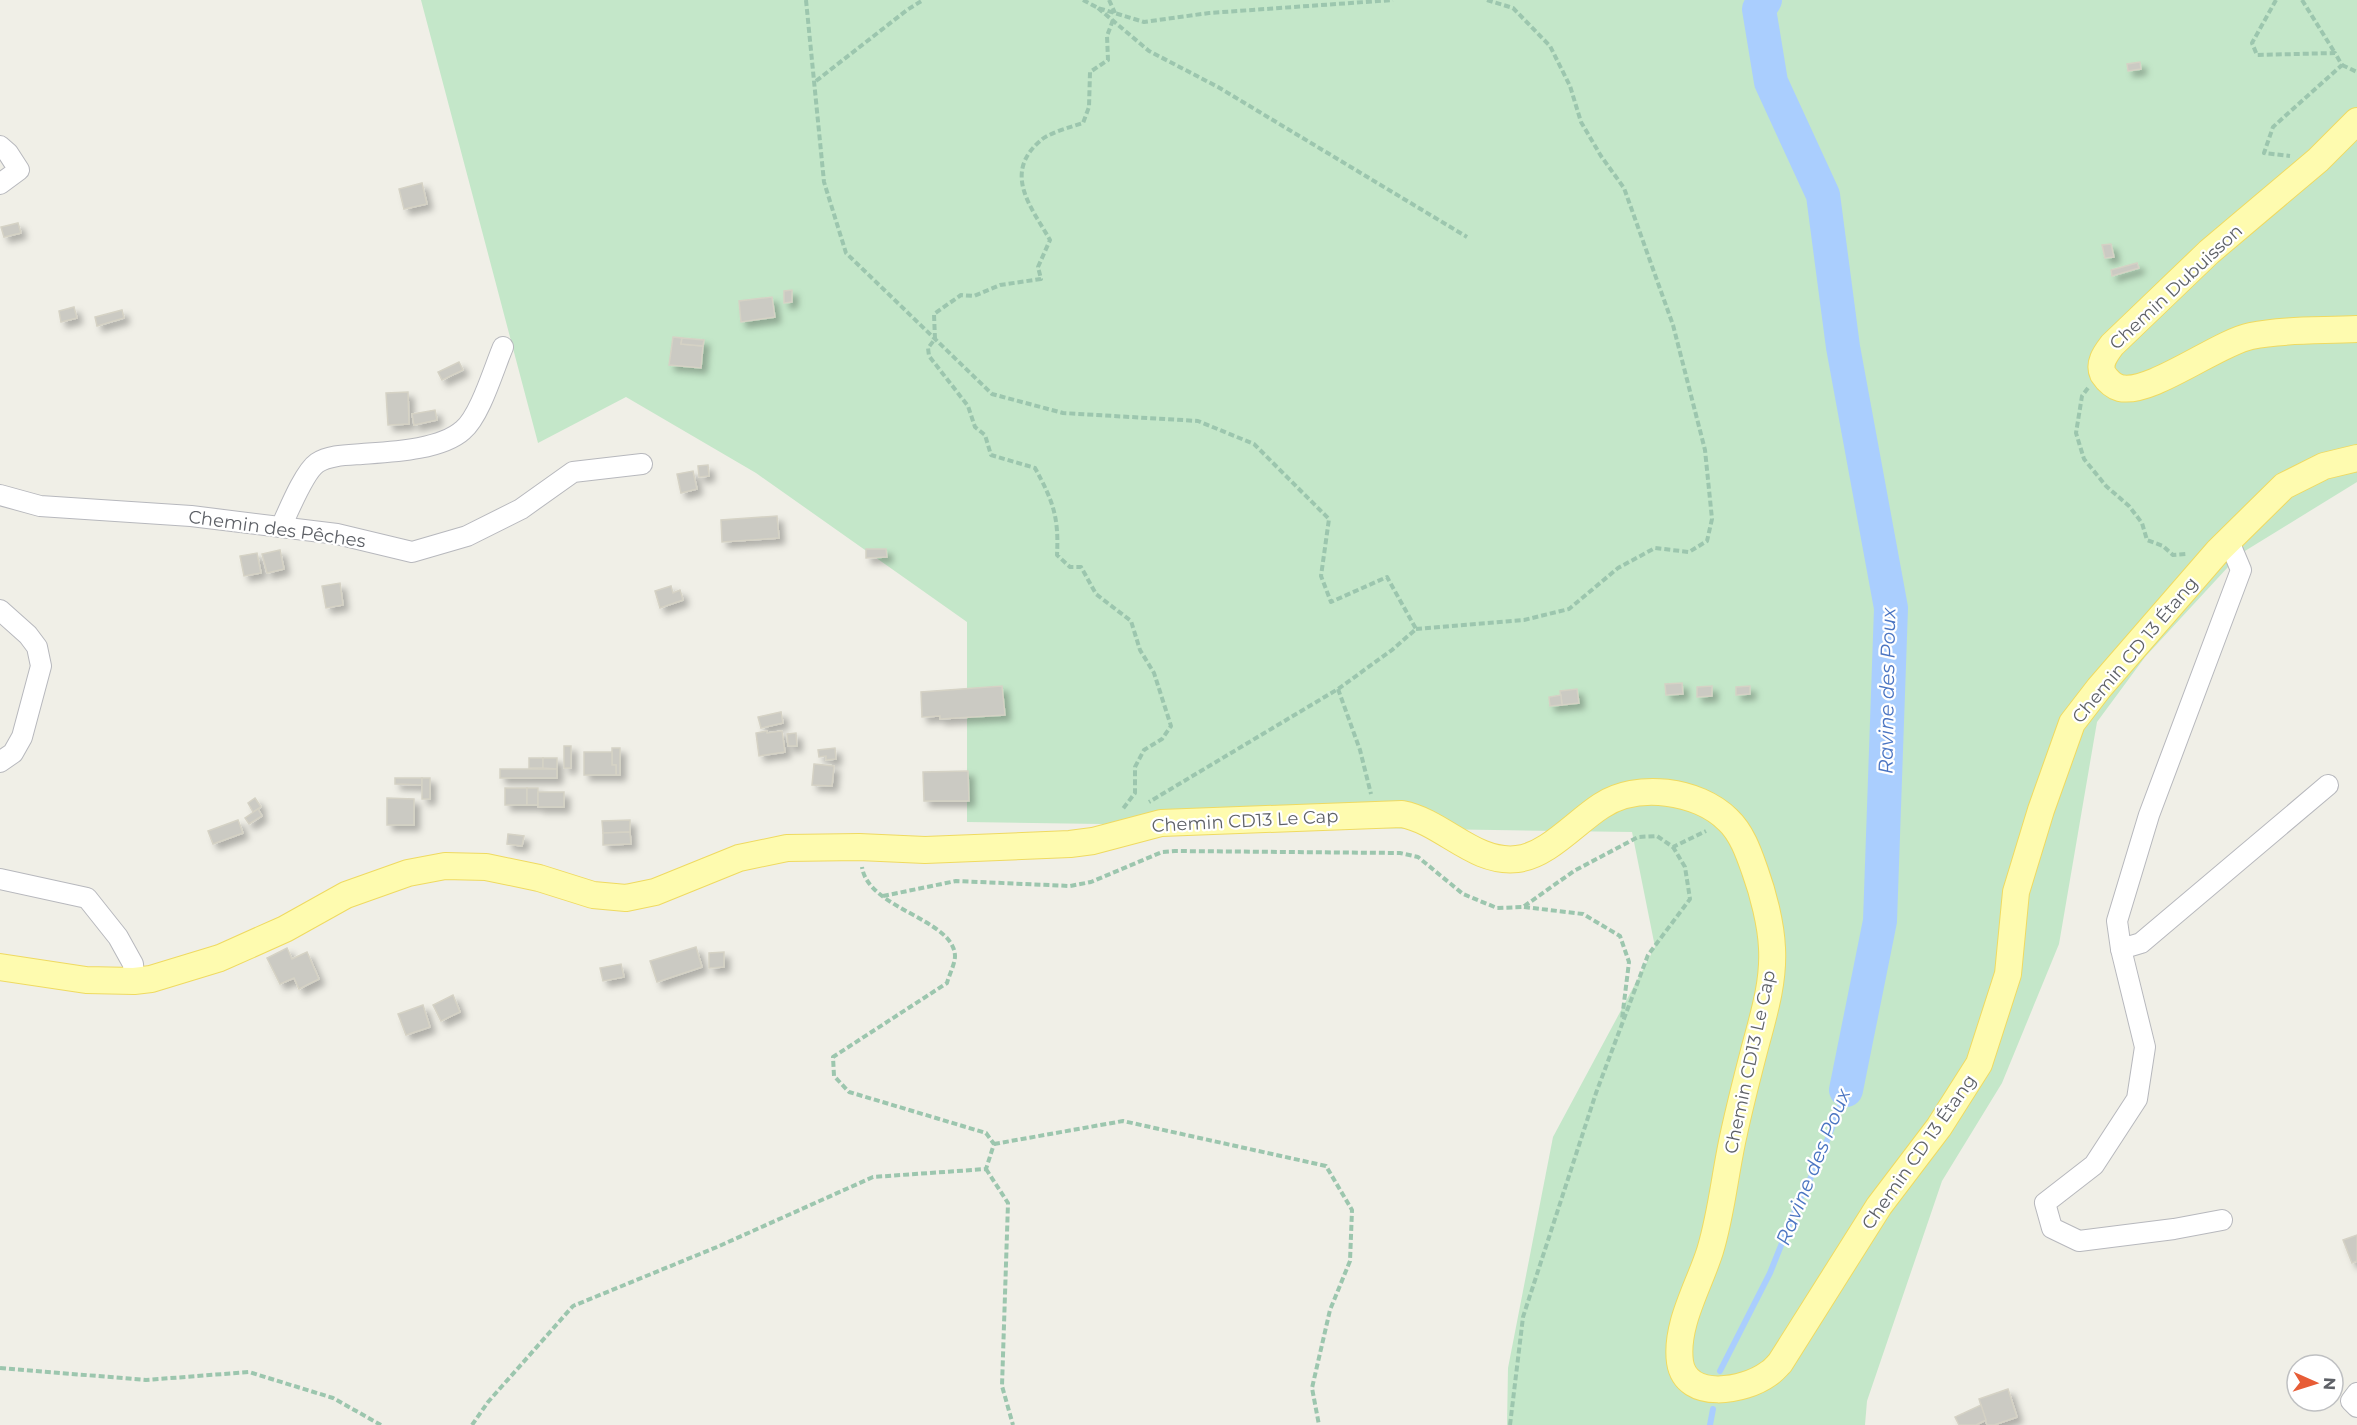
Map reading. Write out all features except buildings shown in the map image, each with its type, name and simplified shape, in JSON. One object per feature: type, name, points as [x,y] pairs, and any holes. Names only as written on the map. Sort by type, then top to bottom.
[{"type":"main road","name":"Chemin Dubuisson","points":[[2357,121],[2318,160],[2209,252],[2112,345],[2103,357],[2101,370],[2108,381],[2120,388],[2136,388],[2177,371],[2230,342],[2252,336],[2357,329]]},
{"type":"main road","name":"Chemin CD 13 Étang","points":[[1722,1389],[1756,1380],[1768,1374],[1780,1363],[1879,1206],[1939,1127],[1979,1064],[2008,974],[2016,892],[2041,810],[2072,723],[2223,545],[2284,486],[2324,466],[2357,458]]},
{"type":"main road","name":"Chemin CD13 Le Cap","points":[[0,967],[86,980],[151,979],[220,958],[285,929],[346,895],[408,873],[445,866],[486,867],[539,878],[593,895],[626,898],[655,892],[738,858],[787,848],[859,847],[925,850],[1070,844],[1093,841],[1149,824],[1402,814],[1418,817],[1484,855],[1501,859],[1518,859],[1535,855],[1603,804],[1626,796],[1662,791],[1695,798],[1728,820],[1747,849],[1760,884],[1772,946],[1771,982],[1732,1143],[1721,1209],[1710,1252],[1683,1328],[1680,1347],[1683,1374],[1694,1385],[1722,1389]]},
{"type":"street","points":[[0,146],[8,153],[19,170],[0,184]]},
{"type":"street","points":[[281,527],[302,482],[316,463],[338,456],[397,452],[445,440],[464,430],[475,413],[503,347]]},
{"type":"street","name":"Chemin des Pêches","points":[[0,495],[40,506],[191,516],[337,534],[412,552],[476,532],[521,509],[573,472],[642,464]]},
{"type":"street","points":[[2222,1220],[2174,1229],[2079,1240],[2052,1228],[2045,1203],[2094,1165],[2137,1099],[2145,1047],[2121,949],[2117,921],[2149,814],[2241,570],[2223,545]]},
{"type":"street","points":[[0,610],[28,635],[37,647],[41,666],[22,737],[13,753],[0,762]]},
{"type":"street","points":[[2121,949],[2141,943],[2328,785]]},
{"type":"street","points":[[0,879],[87,898],[118,937],[133,964],[134,981]]},
{"type":"street","points":[[2357,1393],[2351,1401],[2357,1407]]},
{"type":"path","points":[[806,0],[816,81],[824,182],[846,253],[992,394],[1063,413],[1198,421],[1254,444],[1329,519],[1321,576],[1331,602],[1387,577],[1416,629]]},
{"type":"path","points":[[816,81],[923,0]]},
{"type":"path","points":[[1083,0],[1098,8],[1149,51],[1218,87],[1467,237]]},
{"type":"path","points":[[1108,0],[1116,13]]},
{"type":"path","points":[[1098,8],[1144,22],[1209,13],[1393,0]]},
{"type":"path","points":[[1149,824],[1149,802],[1338,689],[1392,650],[1416,629],[1524,621],[1569,609],[1618,568],[1655,548],[1689,552],[1707,541],[1712,519],[1705,450],[1673,325],[1624,188],[1601,156],[1581,122],[1570,86],[1550,46],[1513,8],[1487,0]]},
{"type":"path","points":[[2276,0],[2252,43],[2257,55],[2335,53]]},
{"type":"path","points":[[2302,0],[2342,65],[2357,72]]},
{"type":"path","points":[[1113,20],[1107,36],[1108,60],[1090,72],[1089,107],[1083,123],[1041,140],[1029,153],[1021,172],[1022,190],[1050,240],[1038,267],[1041,279],[1000,285],[974,296],[961,295],[934,314],[935,339],[928,348],[930,356],[968,406],[975,428],[985,435],[991,455],[1035,468],[1046,488],[1058,526],[1058,555],[1070,567],[1080,567],[1096,594],[1131,621],[1140,650],[1154,673],[1171,726],[1162,739],[1144,750],[1135,767],[1134,793],[1119,815]]},
{"type":"path","points":[[2318,160],[2264,153],[2273,127],[2342,65]]},
{"type":"path","points":[[2101,370],[2082,396],[2076,433],[2084,459],[2106,486],[2129,506],[2142,523],[2147,540],[2163,546],[2173,555],[2223,545]]},
{"type":"path","points":[[1338,689],[1360,750],[1376,815]]},
{"type":"path","points":[[1673,847],[1728,820]]},
{"type":"path","points":[[1510,1425],[1523,1317],[1596,1093],[1648,955],[1690,899],[1685,867],[1673,847],[1657,836],[1638,837],[1574,871],[1523,907]]},
{"type":"path","points":[[859,847],[863,875],[868,884],[948,938],[955,956],[947,983],[833,1057],[834,1076],[849,1092],[986,1133],[994,1144]]},
{"type":"path","points":[[883,896],[956,881],[1070,886],[1092,882],[1162,852],[1367,851],[1400,853],[1418,857],[1463,894],[1497,908],[1523,907],[1583,914],[1620,936],[1629,962],[1621,1028]]},
{"type":"path","points":[[994,1144],[1123,1121],[1326,1166],[1352,1210],[1350,1261],[1330,1310],[1312,1388],[1318,1425]]},
{"type":"path","points":[[986,1169],[994,1144]]},
{"type":"path","points":[[472,1425],[488,1402],[573,1306],[873,1177],[986,1169]]},
{"type":"path","points":[[986,1169],[1008,1203],[1002,1386],[1013,1425]]},
{"type":"path","points":[[0,1368],[146,1380],[249,1372],[333,1398],[381,1425]]},
{"type":"green space","points":[[421,0],[2357,0],[2357,482],[2240,554],[2145,657],[2097,722],[2059,944],[2002,1083],[1942,1181],[1867,1401],[1865,1425],[1507,1425],[1508,1368],[1553,1137],[1655,947],[1632,832],[967,822],[967,622],[756,473],[626,397],[538,443]]},
{"type":"waterway","name":"Ravine des Poux","points":[[1765,0],[1759,9],[1771,82],[1823,195],[1843,347],[1891,608],[1880,921],[1846,1090]]},
{"type":"waterway","name":"Ravine des Poux","points":[[1720,1371],[1770,1273],[1798,1203],[1821,1157],[1846,1090]]},
{"type":"waterway","name":"Ravine des Poux","points":[[1710,1425],[1713,1409]]}]
